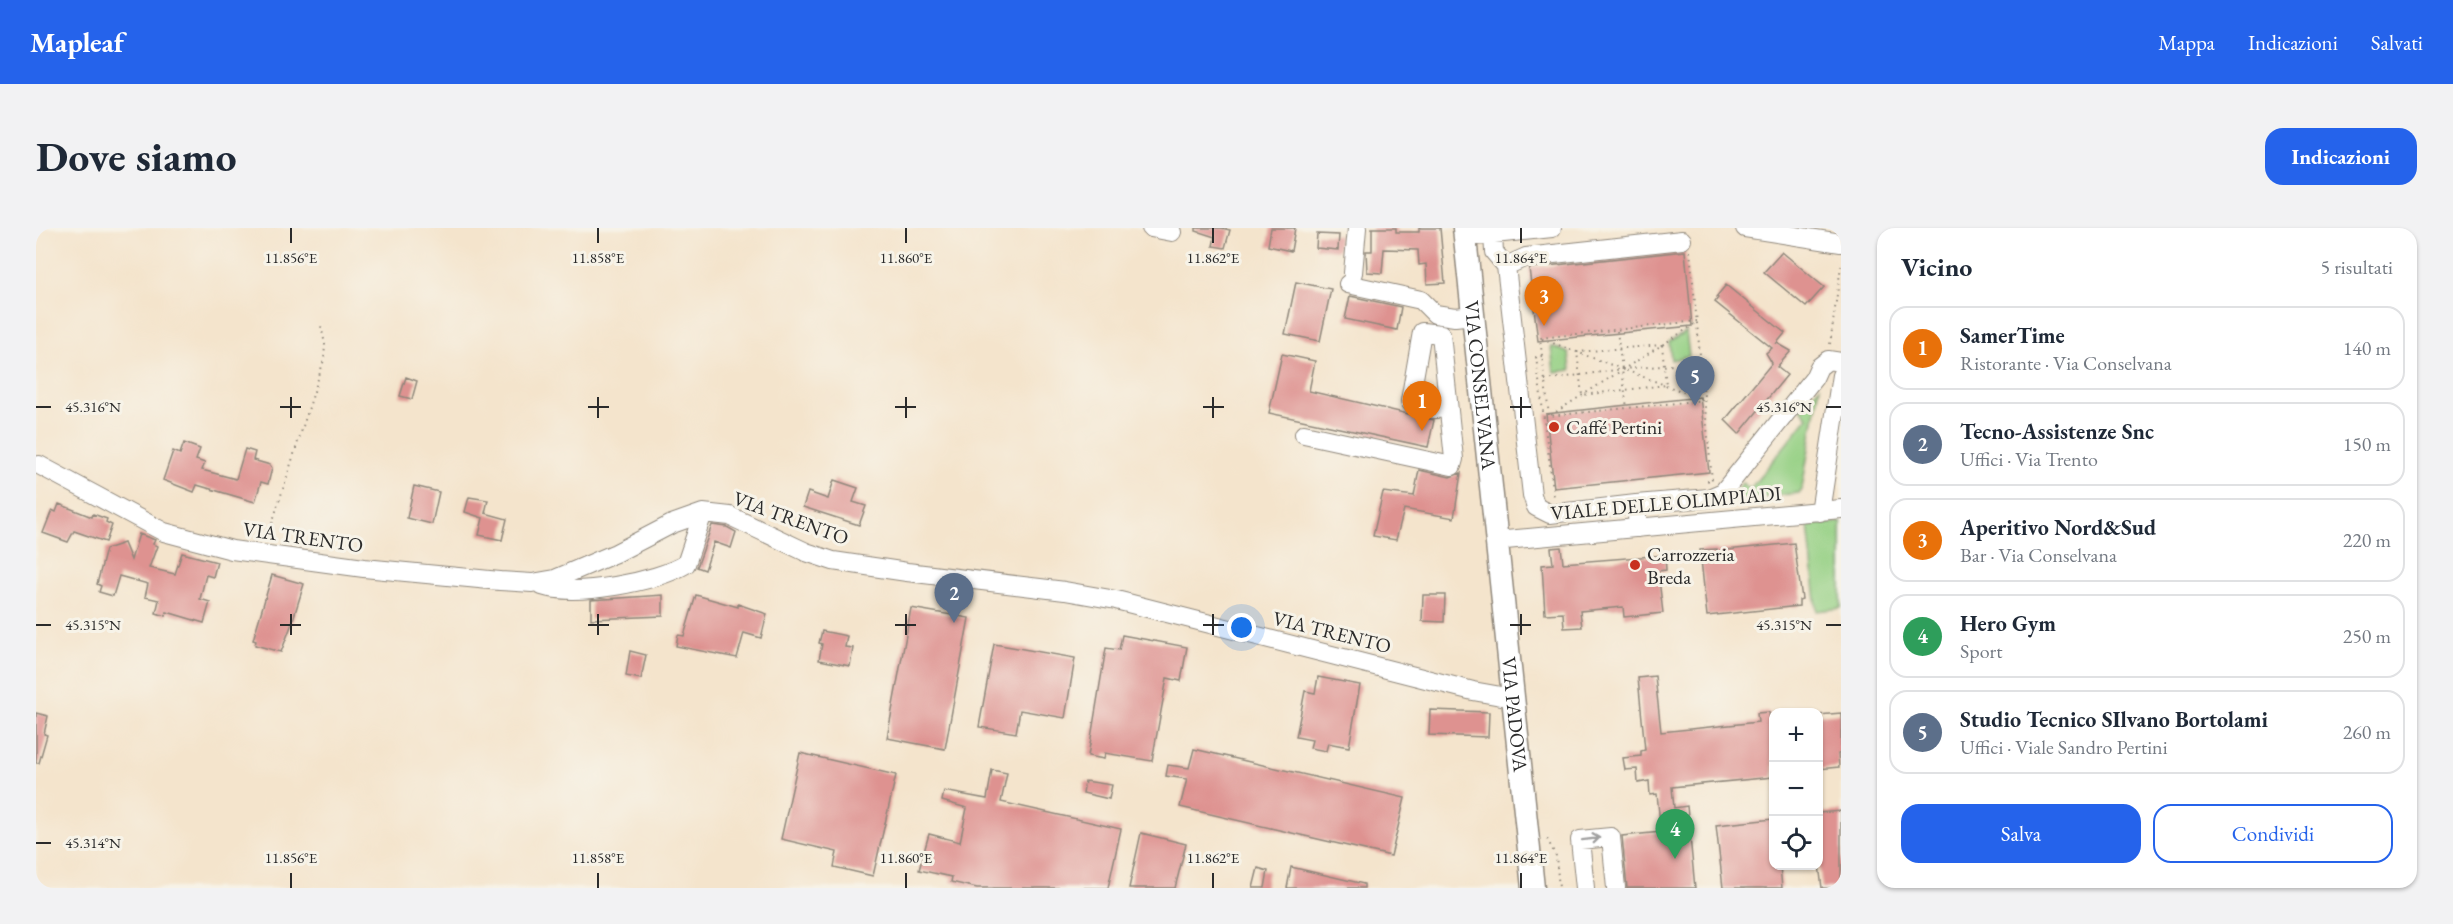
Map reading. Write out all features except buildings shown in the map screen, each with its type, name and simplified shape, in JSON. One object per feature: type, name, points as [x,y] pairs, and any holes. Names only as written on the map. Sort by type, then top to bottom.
[{"type":"main road","name":"VIA CONSELVANA","points":[[1464,233],[1495,541]]},
{"type":"main road","name":"VIA PADOVA","points":[[1495,541],[1533,888]]},
{"type":"street","points":[[1151,228],[1172,232]]},
{"type":"street","points":[[1304,434],[1452,466],[1454,459],[1441,334],[1421,300],[1351,279],[1357,228]]},
{"type":"street","points":[[1464,233],[1552,228]]},
{"type":"street","points":[[1745,228],[1841,243]]},
{"type":"street","points":[[1500,232],[1494,252],[1506,266],[1532,495],[1536,507],[1550,514],[1709,498],[1723,492],[1814,378],[1819,367],[1835,361]]},
{"type":"street","points":[[1506,266],[1526,258],[1686,246]]},
{"type":"street","points":[[1448,408],[1435,409],[1412,404],[1410,401],[1422,332],[1435,323],[1473,315]]},
{"type":"street","points":[[1814,378],[1822,375],[1841,376],[1820,512]]},
{"type":"street","name":"VIA TRENTO","points":[[39,465],[164,532],[232,550],[364,568],[532,583],[555,579],[616,553],[672,524],[703,513],[730,516],[806,552],[833,561],[1065,591],[1116,600],[1473,692],[1501,696],[1512,695]]},
{"type":"street","points":[[1636,504],[1638,528]]},
{"type":"street","name":"VIALE DELLE OLIMPIADI","points":[[1495,541],[1841,509]]},
{"type":"street","points":[[532,583],[548,588],[579,589],[626,584],[671,573],[686,564],[703,513]]},
{"type":"street","points":[[1585,888],[1580,840],[1611,837],[1616,888]]},
{"type":"path","points":[[1686,246],[1705,400],[1712,480],[1708,480]]},
{"type":"path","points":[[1835,361],[1841,266]]},
{"type":"path","points":[[1540,338],[1697,321]]},
{"type":"path","points":[[1549,416],[1697,321]]},
{"type":"path","points":[[272,556],[270,530],[324,360],[325,344],[321,326]]},
{"type":"path","points":[[1617,329],[1627,408]]},
{"type":"path","points":[[1540,338],[1705,400]]},
{"type":"path","points":[[1540,338],[1549,416]]},
{"type":"path","points":[[1577,352],[1662,345]]},
{"type":"path","points":[[1662,345],[1666,385]]},
{"type":"path","points":[[1577,352],[1582,395]]},
{"type":"path","points":[[1542,356],[1536,357],[1552,494],[1556,501]]},
{"type":"path","points":[[1545,380],[1623,369],[1701,363]]},
{"type":"path","points":[[1582,395],[1666,385]]},
{"type":"path","points":[[1549,416],[1705,400]]},
{"type":"path","points":[[1541,402],[1547,401]]},
{"type":"green space","points":[[1686,332],[1689,356],[1671,360],[1669,342]]},
{"type":"green space","points":[[1551,346],[1569,353],[1571,370],[1554,372]]},
{"type":"green space","points":[[1820,386],[1802,488],[1799,493],[1729,501],[1742,483],[1750,489],[1808,417],[1800,407]]},
{"type":"green space","points":[[1841,522],[1841,608],[1817,611],[1808,525]]},
{"type":"place","name":"Aperitivo Nord&Sud","points":[[1544,326]]},
{"type":"place","name":"Studio Tecnico SIlvano Bortolami","points":[[1695,406]]},
{"type":"place","name":"Caffé Pertini","points":[[1554,427]]},
{"type":"place","name":"SamerTime","points":[[1422,431]]},
{"type":"place","name":"Carrozzeria Breda","points":[[1635,565]]},
{"type":"place","name":"Tecno-Assistenze Snc","points":[[954,623]]},
{"type":"place","name":"Hero Gym","points":[[1675,859]]}]
